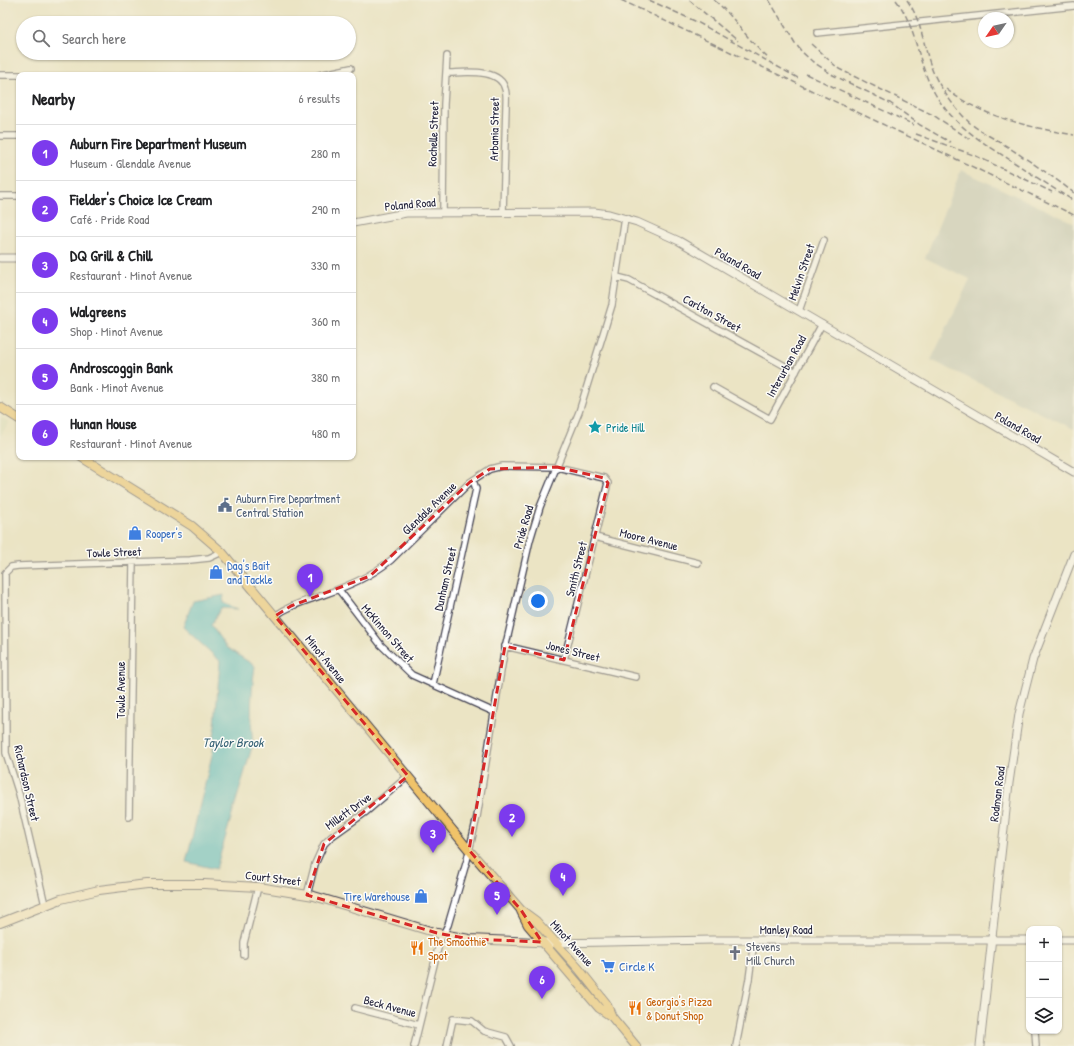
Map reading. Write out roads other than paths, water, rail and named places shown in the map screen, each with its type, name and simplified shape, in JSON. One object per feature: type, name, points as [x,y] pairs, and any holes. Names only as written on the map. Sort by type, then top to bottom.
[{"type":"main road","points":[[0,407],[16,417]]},
{"type":"main road","name":"Minot Avenue","points":[[86,460],[192,526],[222,552],[469,850],[521,910],[536,921],[556,943],[606,1003],[612,1017]]},
{"type":"main road","name":"Court Street","points":[[0,923],[45,905],[81,893],[147,884],[204,884],[258,887],[306,895],[443,934],[469,939],[542,942]]},
{"type":"main road","name":"Minot Avenue","points":[[521,910],[528,925],[542,942],[599,1008],[612,1017],[636,1046]]},
{"type":"main road","name":"Manley Road","points":[[542,942],[556,943]]},
{"type":"street","points":[[817,33],[1074,6]]},
{"type":"street","name":"Rochelle Street","points":[[443,212],[444,104],[447,56]]},
{"type":"street","points":[[333,72],[351,68]]},
{"type":"street","name":"Arbania Street","points":[[446,73],[489,74],[499,78],[506,91],[503,212]]},
{"type":"street","points":[[0,75],[16,75]]},
{"type":"street","points":[[0,136],[16,136]]},
{"type":"street","points":[[0,196],[16,196]]},
{"type":"street","name":"Poland Road","points":[[356,222],[406,214],[443,212],[588,212],[609,214],[625,218],[648,226],[672,238],[1074,472]]},
{"type":"street","name":"Pride Road","points":[[414,1046],[443,934],[448,924],[477,817],[505,646],[535,522],[572,431],[612,305],[625,218]]},
{"type":"street","name":"Melvin Street","points":[[799,311],[824,240]]},
{"type":"street","points":[[0,258],[16,258]]},
{"type":"street","name":"Carlton Street","points":[[617,277],[629,280],[796,372]]},
{"type":"street","name":"Interurban Road","points":[[713,387],[770,419],[822,324]]},
{"type":"street","name":"Glendale Avenue","points":[[275,616],[291,606],[339,590],[370,576],[391,560],[473,480],[484,472],[497,467],[557,467],[604,478],[608,483]]},
{"type":"street","name":"Dunham Street","points":[[433,684],[476,489],[473,480]]},
{"type":"street","name":"Smith Street","points":[[564,660],[596,537],[608,483]]},
{"type":"street","name":"Moore Avenue","points":[[596,537],[698,563]]},
{"type":"street","name":"Towle Street","points":[[7,569],[18,566],[206,559],[222,552]]},
{"type":"street","name":"Rodman Road","points":[[980,1046],[1019,714],[1034,659],[1074,554]]},
{"type":"street","name":"Towle Avenue","points":[[129,817],[132,562]]},
{"type":"street","name":"Richardson Street","points":[[7,569],[5,581],[3,641],[3,753],[19,794],[45,905]]},
{"type":"street","name":"McKinnon Street","points":[[339,590],[390,656],[412,675],[494,712]]},
{"type":"street","name":"Jones Street","points":[[505,646],[636,677]]},
{"type":"street","name":"Millett Drive","points":[[306,895],[315,864],[324,844],[331,837],[366,812],[408,776]]},
{"type":"street","points":[[244,955],[244,943],[258,887]]},
{"type":"street","name":"Manley Road","points":[[556,943],[1026,940]]},
{"type":"street","points":[[1062,940],[1074,940]]},
{"type":"street","points":[[736,1046],[749,979],[754,941]]},
{"type":"street","name":"Beck Avenue","points":[[355,1008],[419,1025]]},
{"type":"street","points":[[447,1046],[453,1019],[472,1021],[484,1032],[506,1037],[511,1046]]},
{"type":"street","points":[[1035,1034],[1036,1046]]},
{"type":"water","name":"Taylor Brook","points":[[224,595],[223,603],[238,609],[221,608],[211,625],[226,647],[255,666],[251,705],[253,744],[216,869],[186,862],[213,751],[220,661],[183,627],[193,601]]},
{"type":"railway","points":[[621,0],[1074,215]]},
{"type":"railway","points":[[649,0],[697,22],[798,78]]},
{"type":"railway","points":[[689,0],[738,41]]},
{"type":"railway","points":[[714,0],[768,58]]},
{"type":"railway","points":[[769,0],[795,43],[813,62],[833,75],[890,103],[920,125],[950,142]]},
{"type":"railway","points":[[896,0],[913,33],[928,81],[941,104],[970,133],[1074,201]]},
{"type":"railway","points":[[907,0],[913,10],[921,30],[933,72],[945,93],[961,114],[975,127],[1009,147],[1074,193]]},
{"type":"railway","points":[[811,44],[839,69],[933,115],[971,140]]},
{"type":"railway","points":[[806,74],[914,125]]},
{"type":"railway","points":[[946,89],[960,99],[990,114],[1007,120],[1074,135]]},
{"type":"railway","points":[[916,134],[976,156],[1052,192]]},
{"type":"place","name":"Pride Hill","points":[[595,427]]},
{"type":"place","name":"Auburn Fire Department Central Station","points":[[225,505]]},
{"type":"place","name":"Rooper's","points":[[135,533]]},
{"type":"place","name":"Dag's Bait and Tackle","points":[[216,572]]},
{"type":"place","name":"Auburn Fire Department Museum","points":[[310,597]]},
{"type":"place","name":"Fielder's Choice Ice Cream","points":[[512,837]]},
{"type":"place","name":"DQ Grill & Chill","points":[[433,853]]},
{"type":"place","name":"Tire Warehouse","points":[[421,896]]},
{"type":"place","name":"Walgreens","points":[[563,896]]},
{"type":"place","name":"Androscoggin Bank","points":[[497,915]]},
{"type":"place","name":"The Smoothie Spot","points":[[417,948]]},
{"type":"place","name":"Stevens Mill Church","points":[[735,953]]},
{"type":"place","name":"Circle K","points":[[608,966]]},
{"type":"place","name":"Hunan House","points":[[542,999]]},
{"type":"place","name":"Georgio's Pizza & Donut Shop","points":[[635,1008]]}]
